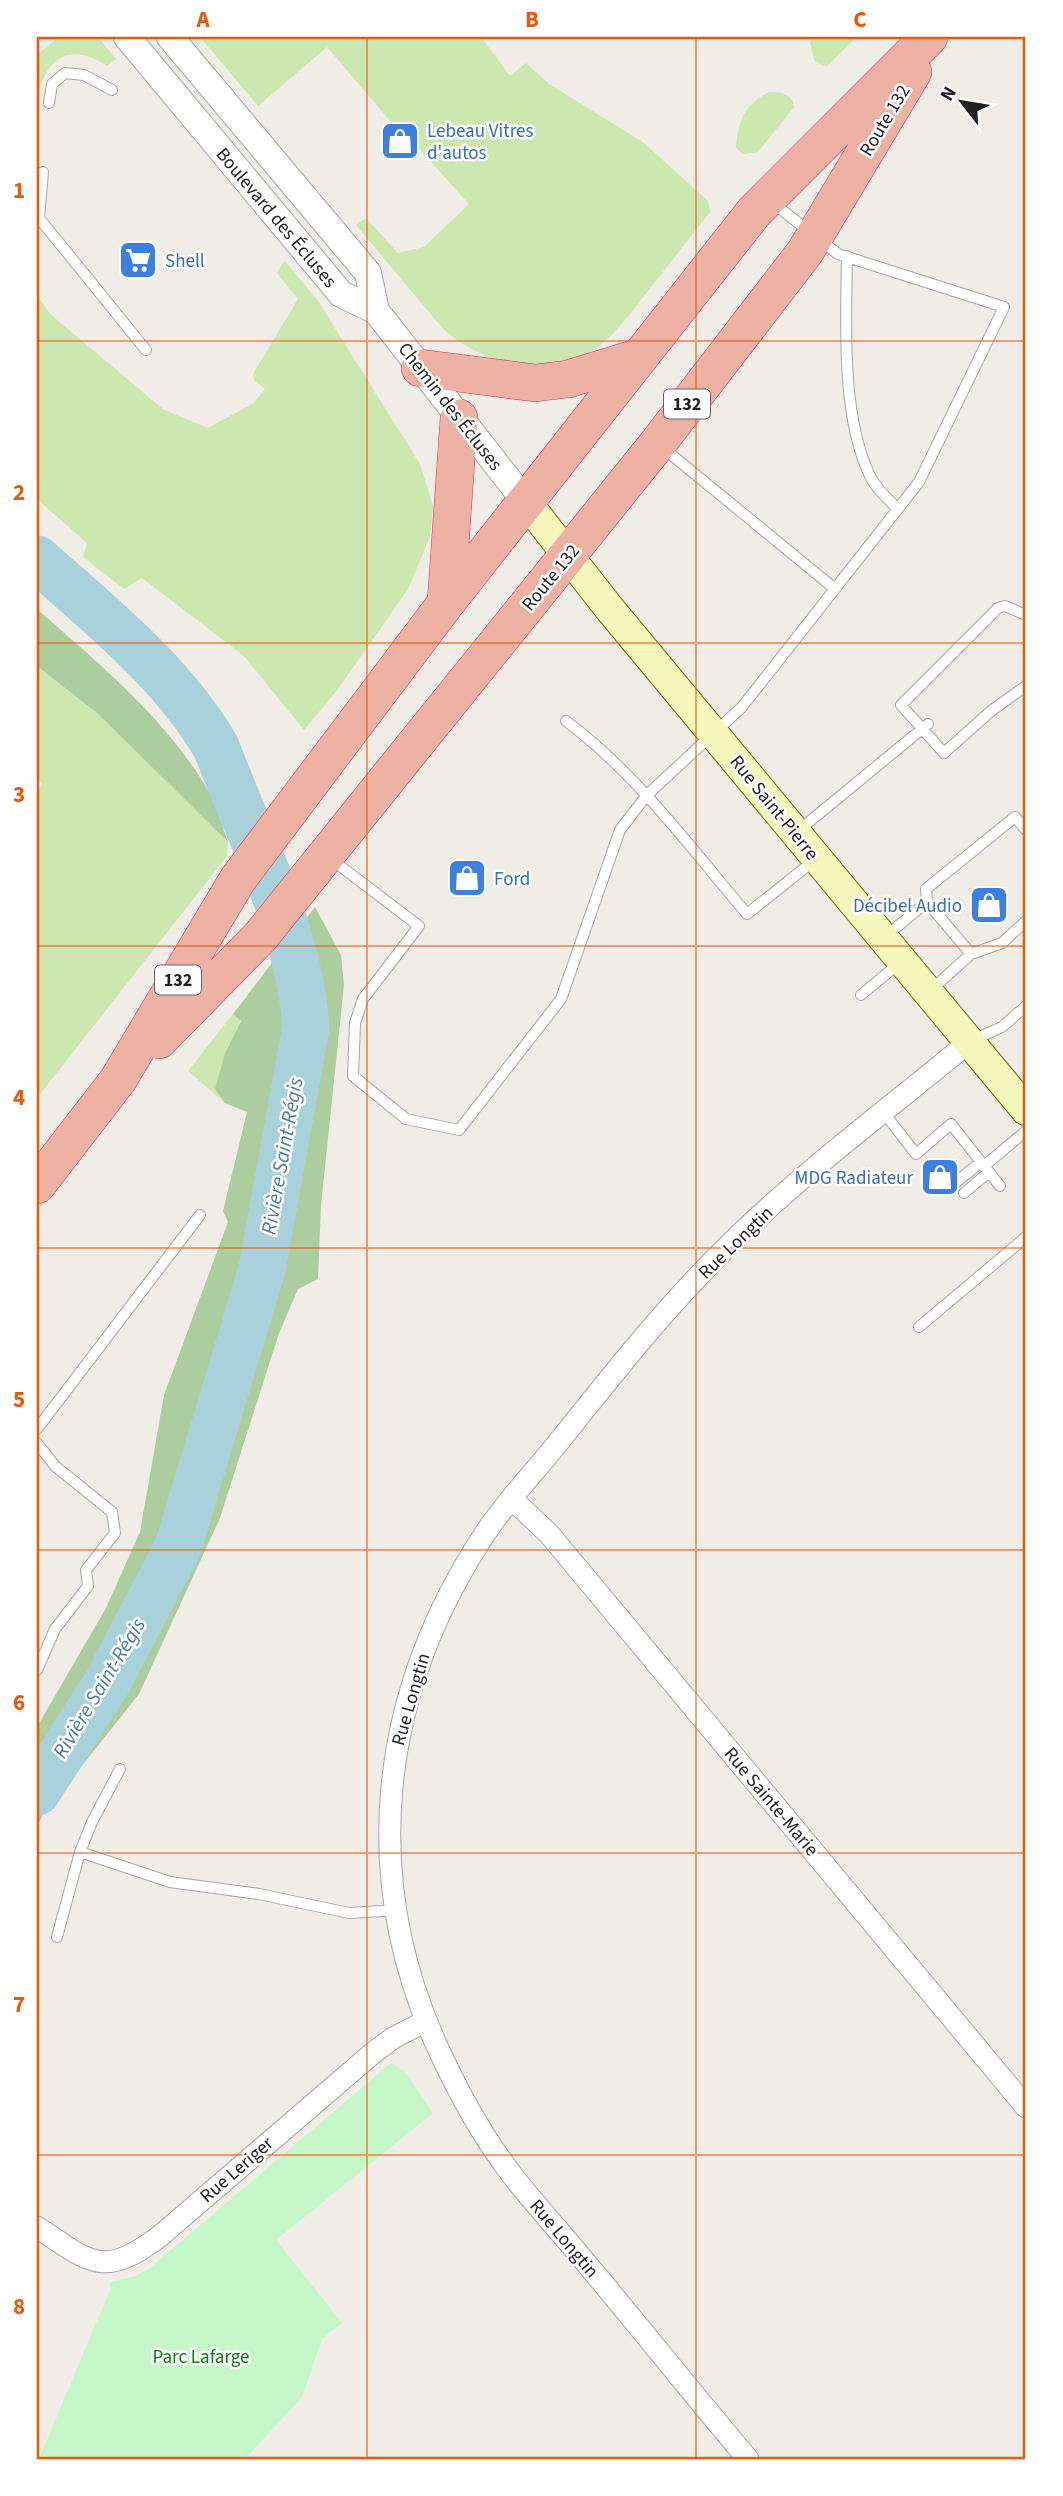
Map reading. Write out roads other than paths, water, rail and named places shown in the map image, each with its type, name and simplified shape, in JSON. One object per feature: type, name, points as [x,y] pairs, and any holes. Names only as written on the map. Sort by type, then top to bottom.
[{"type":"highway","name":"Route 132","points":[[37,1185],[118,1080],[238,879],[446,603],[768,199],[932,37]]},
{"type":"highway","name":"Route 132","points":[[118,1080],[261,937],[657,443],[814,237],[932,37]]},
{"type":"highway","points":[[420,368],[544,383],[568,379],[640,357]]},
{"type":"highway","points":[[446,603],[459,418]]},
{"type":"main road","name":"Rue Saint-Pierre","points":[[526,502],[1026,1110]]},
{"type":"street","name":"Boulevard des Écluses","points":[[127,37],[341,294],[376,311]]},
{"type":"street","name":"Boulevard des Écluses","points":[[170,37],[368,273],[376,311]]},
{"type":"street","name":"Chemin des Écluses","points":[[376,311],[526,502]]},
{"type":"street","name":"Rue Longtin","points":[[748,2459],[509,2172],[463,2097],[426,2021],[398,1910],[390,1850],[395,1752],[405,1702],[440,1613],[484,1535],[632,1350],[719,1255],[767,1210],[970,1042]]},
{"type":"street","name":"Rue Sainte-Marie","points":[[512,1499],[549,1534],[1026,2107]]},
{"type":"street","name":"Rue Leriger","points":[[37,2227],[90,2260],[115,2263],[127,2260],[160,2235],[373,2053],[393,2038],[426,2021]]},
{"type":"lane","points":[[49,103],[52,84],[65,73],[84,75],[112,90]]},
{"type":"lane","points":[[43,172],[38,218],[146,351]]},
{"type":"lane","points":[[326,855],[419,926],[363,999],[355,1023],[353,1076],[406,1119],[459,1130],[562,999],[620,830],[647,795],[742,708],[919,482],[1004,307],[847,257],[814,237],[768,199]]},
{"type":"lane","points":[[847,257],[845,342],[850,396],[870,476],[898,509]]},
{"type":"lane","points":[[657,443],[835,589]]},
{"type":"lane","points":[[1026,615],[1005,606],[998,608],[901,705],[925,727],[944,753],[991,711],[1026,686]]},
{"type":"lane","points":[[566,721],[586,736],[647,795],[747,914],[817,858]]},
{"type":"lane","points":[[796,833],[925,727]]},
{"type":"lane","points":[[971,954],[927,902],[926,889],[1015,817],[1026,830]]},
{"type":"lane","points":[[861,995],[927,902]]},
{"type":"lane","points":[[929,992],[971,954],[1002,943],[1026,921]]},
{"type":"lane","points":[[970,1042],[1002,1027],[1026,1006]]},
{"type":"lane","points":[[884,1113],[916,1154],[951,1124],[1000,1186]]},
{"type":"lane","points":[[955,1183],[985,1166],[1026,1131]]},
{"type":"lane","points":[[964,1194],[985,1166]]},
{"type":"lane","points":[[37,1429],[200,1216]]},
{"type":"lane","points":[[919,1327],[1026,1237]]},
{"type":"lane","points":[[37,1443],[55,1466],[112,1512],[114,1532],[86,1570],[88,1586],[55,1629],[37,1670]]},
{"type":"lane","points":[[57,1937],[80,1852],[92,1822],[120,1769]]},
{"type":"lane","points":[[80,1852],[170,1882],[248,1892],[349,1913],[398,1910]]},
{"type":"waterway","name":"Rivière Saint-Régis","points":[[37,559],[157,670],[198,720],[216,747],[258,849],[283,920],[302,991],[306,1027],[262,1269],[178,1547],[107,1683],[37,1792]]},
{"type":"place","name":"Lebeau Vitres d'autos","points":[[400,141]]},
{"type":"place","name":"Shell","points":[[138,260]]},
{"type":"place","name":"Ford","points":[[467,878]]},
{"type":"place","name":"Décibel Audio","points":[[989,905]]},
{"type":"place","name":"MDG Radiateur","points":[[940,1177]]},
{"type":"park label","name":"Parc Lafarge","points":[[201,2356]]}]
